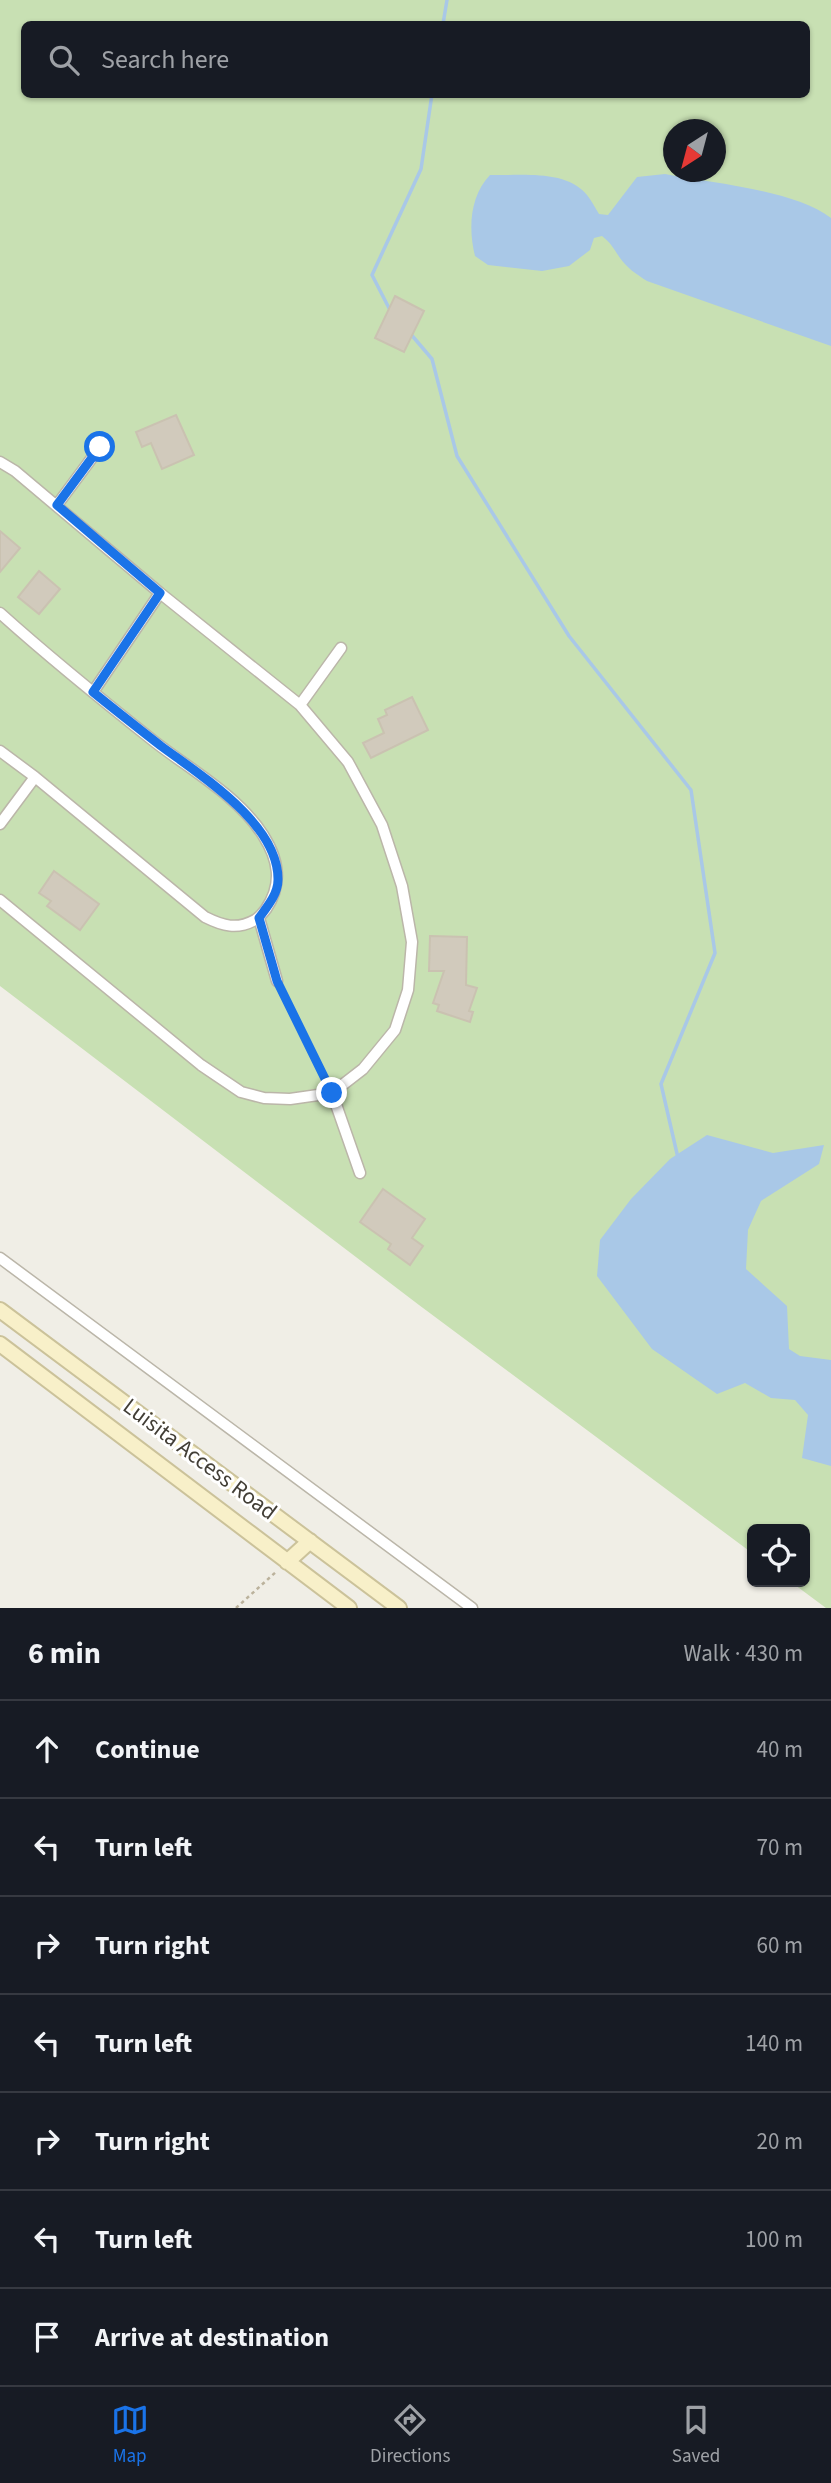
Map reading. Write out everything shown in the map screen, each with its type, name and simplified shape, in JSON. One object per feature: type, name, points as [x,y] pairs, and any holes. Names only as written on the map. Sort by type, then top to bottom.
[{"type":"main road","name":"Luisita Access Road","points":[[0,1310],[399,1608]]},
{"type":"main road","name":"Luisita Access Road","points":[[0,1344],[349,1608]]},
{"type":"main road","points":[[287,1562],[310,1541]]},
{"type":"street","points":[[57,505],[100,447]]},
{"type":"street","points":[[0,462],[57,505],[160,593],[300,705],[348,762],[382,825],[402,886],[412,942],[408,990],[395,1030],[363,1069],[332,1093],[290,1099],[264,1098],[241,1092],[201,1065],[0,900]]},
{"type":"street","points":[[93,692],[160,593]]},
{"type":"street","points":[[0,612],[93,692],[218,789],[249,817],[263,835],[274,857],[278,881],[272,900],[259,918],[243,926],[222,926],[205,917],[0,751]]},
{"type":"street","points":[[300,705],[341,648]]},
{"type":"street","points":[[0,824],[34,777]]},
{"type":"street","points":[[259,918],[277,981]]},
{"type":"street","points":[[332,1093],[360,1173]]},
{"type":"street","points":[[0,1258],[472,1608]]},
{"type":"path","points":[[277,981],[332,1093]]},
{"type":"path","points":[[236,1608],[287,1562]]},
{"type":"green space","points":[[0,0],[831,0],[831,1608],[826,1608],[798,1587],[810,1587],[810,1524],[747,1524],[747,1549],[419,1305],[0,986]]},
{"type":"water","points":[[663,174],[663,182],[728,184],[775,194],[815,208],[831,218],[831,346],[647,281],[626,265],[602,236],[594,238],[590,250],[569,266],[542,271],[488,265],[475,256],[472,213],[478,193],[490,175],[542,176],[567,181],[587,195],[599,214],[608,215],[637,177]]},
{"type":"water","points":[[707,1135],[773,1153],[824,1145],[819,1164],[761,1201],[748,1230],[746,1269],[787,1306],[789,1349],[800,1356],[831,1360],[831,1466],[802,1458],[808,1415],[795,1400],[771,1398],[745,1383],[717,1394],[652,1349],[597,1276],[600,1240],[631,1199],[670,1159]]},
{"type":"building","points":[[395,296],[424,311],[404,352],[375,338]]},
{"type":"building","points":[[176,415],[194,455],[162,469],[151,443],[142,447],[136,432]]},
{"type":"building","points":[[0,531],[20,548],[0,572]]},
{"type":"building","points":[[39,571],[60,589],[39,614],[18,597]]},
{"type":"building","points":[[412,697],[428,730],[371,758],[363,743],[384,733],[378,719],[387,715],[385,710]]},
{"type":"building","points":[[54,871],[99,904],[80,930],[47,906],[51,901],[39,893]]},
{"type":"building","points":[[430,936],[467,937],[466,985],[477,988],[469,1011],[473,1012],[470,1022],[437,1011],[439,1005],[433,1003],[444,971],[429,971]]},
{"type":"building","points":[[383,1189],[425,1219],[412,1238],[423,1246],[410,1265],[388,1249],[391,1244],[360,1222]]},
{"type":"waterway","points":[[444,21],[447,0]]},
{"type":"waterway","points":[[390,310],[372,275],[421,169],[431,98]]},
{"type":"waterway","points":[[409,332],[432,359],[457,456],[569,636],[691,790],[715,953],[661,1084],[678,1158]]},
{"type":"route","points":[[100,447],[57,505],[160,593],[93,692],[218,789],[249,817],[263,835],[274,857],[278,881],[272,900],[259,918],[277,981],[332,1093]]}]
